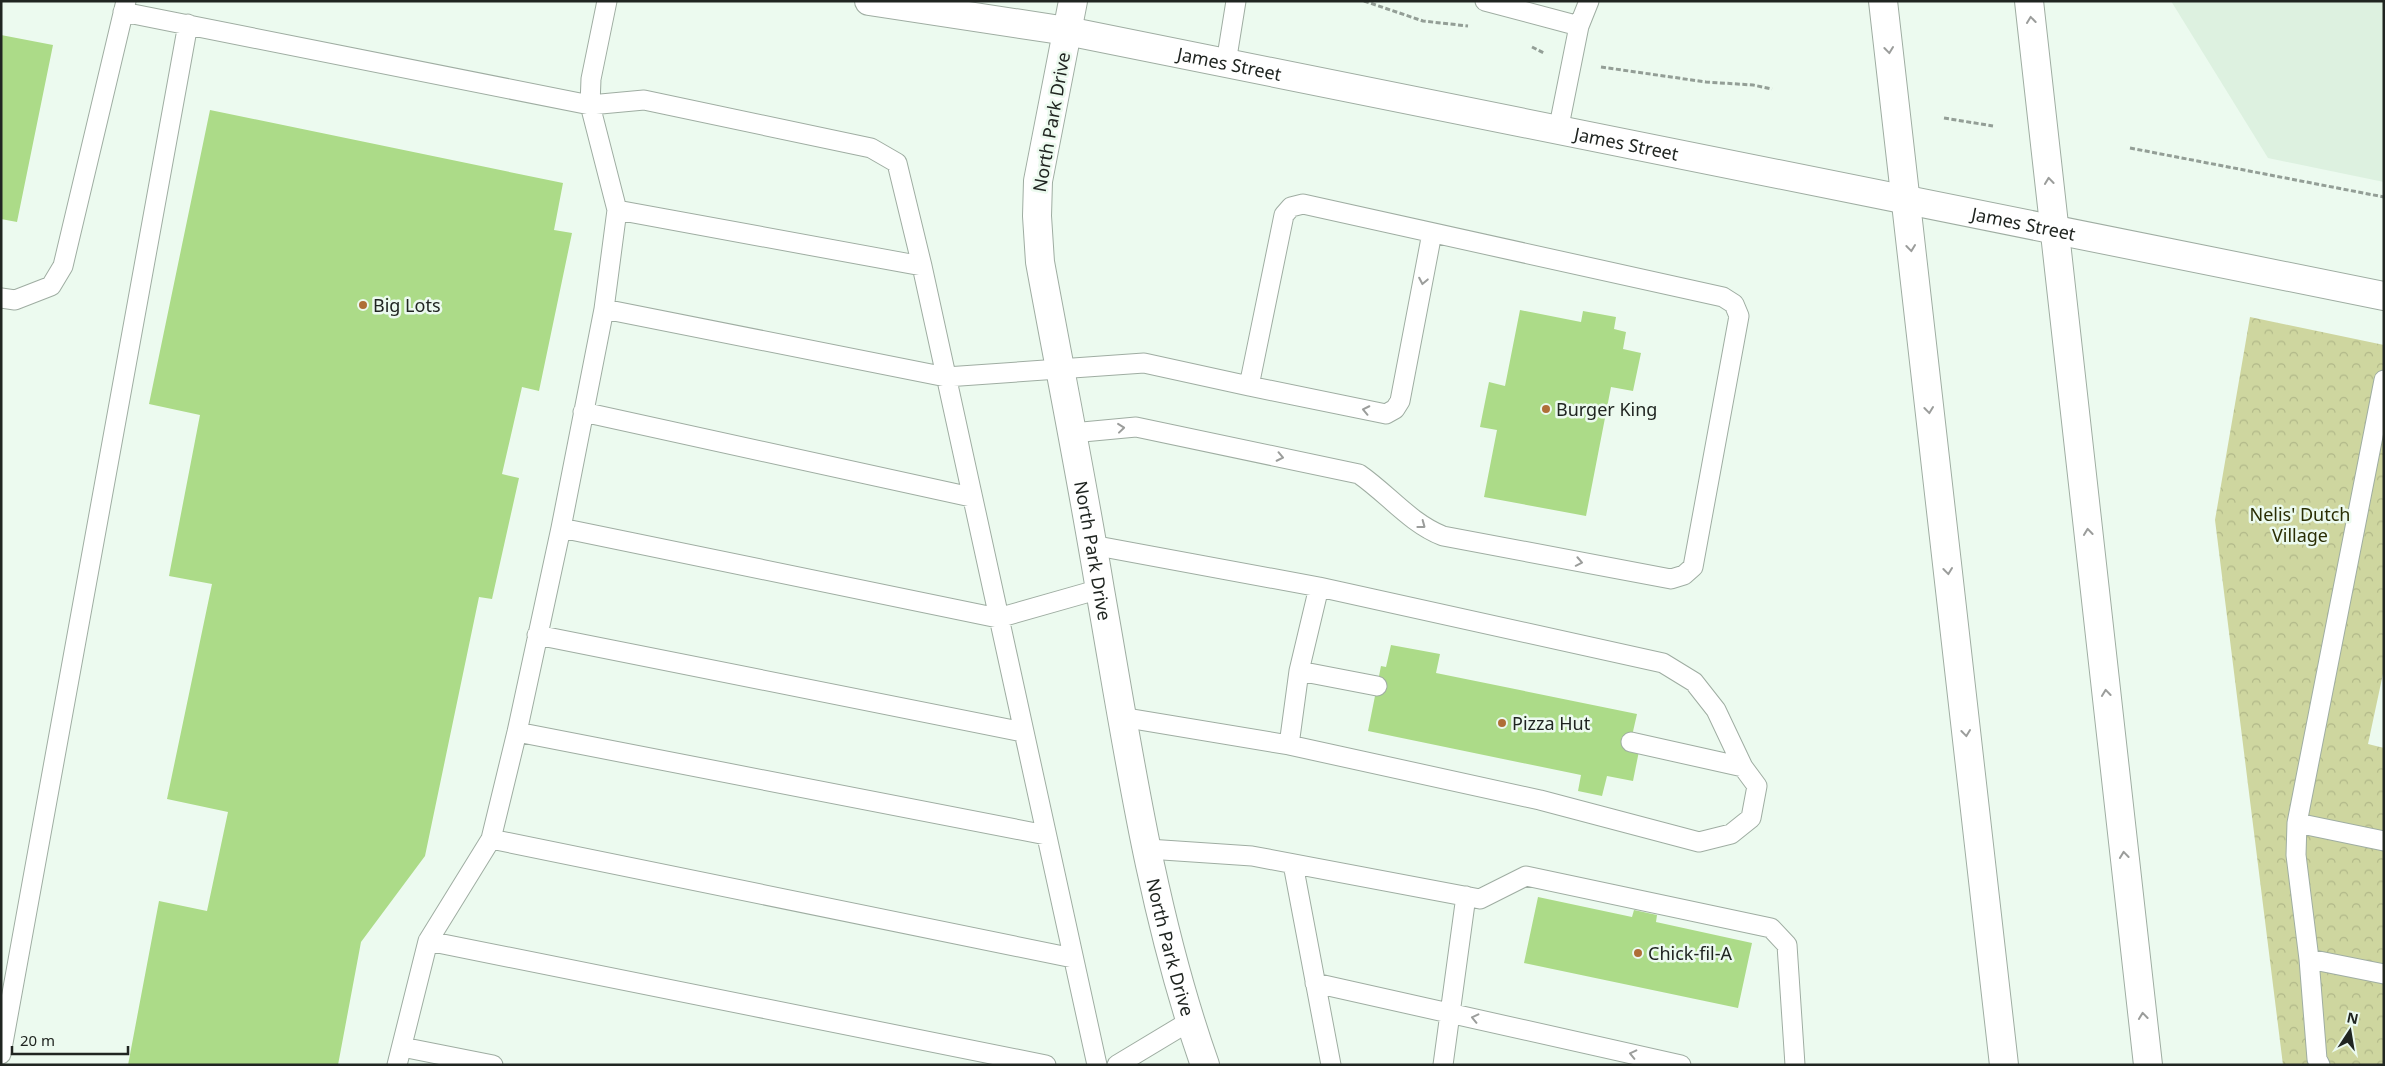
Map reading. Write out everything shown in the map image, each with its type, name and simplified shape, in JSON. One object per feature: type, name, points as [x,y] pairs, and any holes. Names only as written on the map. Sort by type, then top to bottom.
[{"type":"main road","name":"James Street","points":[[869,1],[1067,32],[2384,296]]},
{"type":"main road","name":"North Park Drive","points":[[1073,1],[1038,181],[1037,216],[1040,262],[1100,589],[1121,717],[1148,849],[1180,990],[1205,1065]]},
{"type":"main road","points":[[1883,1],[2004,1065]]},
{"type":"main road","points":[[2029,1],[2053,230],[2148,1065]]},
{"type":"lane","points":[[493,1065],[400,1056],[428,941],[491,839],[517,732],[536,635],[561,528],[604,309],[617,210],[590,105],[590,79],[607,1]]},
{"type":"lane","points":[[1226,63],[1236,1]]},
{"type":"lane","points":[[1485,1],[1579,26]]},
{"type":"lane","points":[[1558,130],[1579,26],[1588,1]]},
{"type":"lane","points":[[1,298],[15,300],[51,286],[63,266],[124,7],[188,24],[590,105],[644,100],[871,148],[897,163],[922,266],[1097,1065]]},
{"type":"lane","points":[[1,1054],[188,24]]},
{"type":"lane","points":[[1072,433],[1136,427],[1359,474],[1376,486],[1425,529],[1443,536],[1671,579],[1684,575],[1693,567],[1739,316],[1734,304],[1724,297],[1302,204],[1291,207],[1284,215],[1249,386]]},
{"type":"lane","points":[[617,210],[922,266]]},
{"type":"lane","points":[[604,309],[946,377],[1144,363],[1386,414],[1395,409],[1400,401],[1432,233]]},
{"type":"lane","points":[[2320,1065],[2317,1060],[2309,959],[2296,855],[2298,823],[2384,380]]},
{"type":"lane","points":[[583,412],[972,497]]},
{"type":"lane","points":[[561,528],[998,618],[1100,589]]},
{"type":"lane","points":[[1092,545],[1319,587],[1663,664],[1694,682],[1716,710],[1743,767],[1757,786],[1751,818],[1731,834],[1699,842],[1540,800],[1289,745],[1121,717]]},
{"type":"lane","points":[[1289,745],[1299,671],[1319,587]]},
{"type":"lane","points":[[536,635],[1023,732]]},
{"type":"lane","points":[[1299,671],[1377,686]]},
{"type":"lane","points":[[517,732],[1046,835]]},
{"type":"lane","points":[[1631,742],[1743,767]]},
{"type":"lane","points":[[2298,823],[2384,841]]},
{"type":"lane","points":[[491,839],[1073,958]]},
{"type":"lane","points":[[1148,849],[1252,856],[1480,899],[1526,876],[1771,928],[1787,945],[1795,1065]]},
{"type":"lane","points":[[1293,864],[1331,1065]]},
{"type":"lane","points":[[1443,1065],[1466,896]]},
{"type":"lane","points":[[428,941],[1046,1065]]},
{"type":"lane","points":[[2309,959],[2384,974]]},
{"type":"lane","points":[[1316,983],[1681,1065]]},
{"type":"lane","points":[[1117,1065],[1190,1021]]},
{"type":"path","points":[[1944,118],[1993,126]]},
{"type":"path","points":[[2130,148],[2384,197]]},
{"type":"shaded area","points":[[2171,1],[2384,1],[2384,182],[2268,158]]},
{"type":"green space","name":"Nelis' Dutch Village","points":[[2250,317],[2384,345],[2384,669],[2368,744],[2384,748],[2384,1065],[2283,1065],[2215,520]]},
{"type":"building","points":[[1,35],[53,45],[17,222],[1,219]]},
{"type":"building","points":[[210,110],[563,183],[554,230],[572,233],[539,391],[522,387],[502,474],[519,478],[492,599],[479,597],[425,856],[361,942],[338,1065],[128,1065],[159,901],[207,911],[228,812],[167,799],[212,584],[169,576],[200,415],[149,404]]},
{"type":"building","name":"Burger King","points":[[1520,310],[1581,322],[1583,311],[1616,317],[1614,329],[1626,332],[1623,349],[1641,353],[1633,391],[1611,387],[1586,516],[1484,497],[1497,430],[1480,427],[1489,382],[1505,386]]},
{"type":"building","name":"Pizza Hut","points":[[1391,645],[1440,654],[1436,673],[1637,714],[1629,749],[1639,751],[1633,781],[1607,776],[1602,796],[1578,791],[1581,775],[1368,731],[1381,666],[1386,667]]},
{"type":"building","name":"Chick-fil-A","points":[[1538,897],[1632,917],[1634,910],[1657,915],[1656,922],[1752,943],[1738,1008],[1524,963]]},
{"type":"place","name":"Big Lots","points":[[363,305]]},
{"type":"place","name":"Burger King","points":[[1546,409]]},
{"type":"place","name":"Pizza Hut","points":[[1502,723]]},
{"type":"place","name":"Chick-fil-A","points":[[1638,953]]}]
